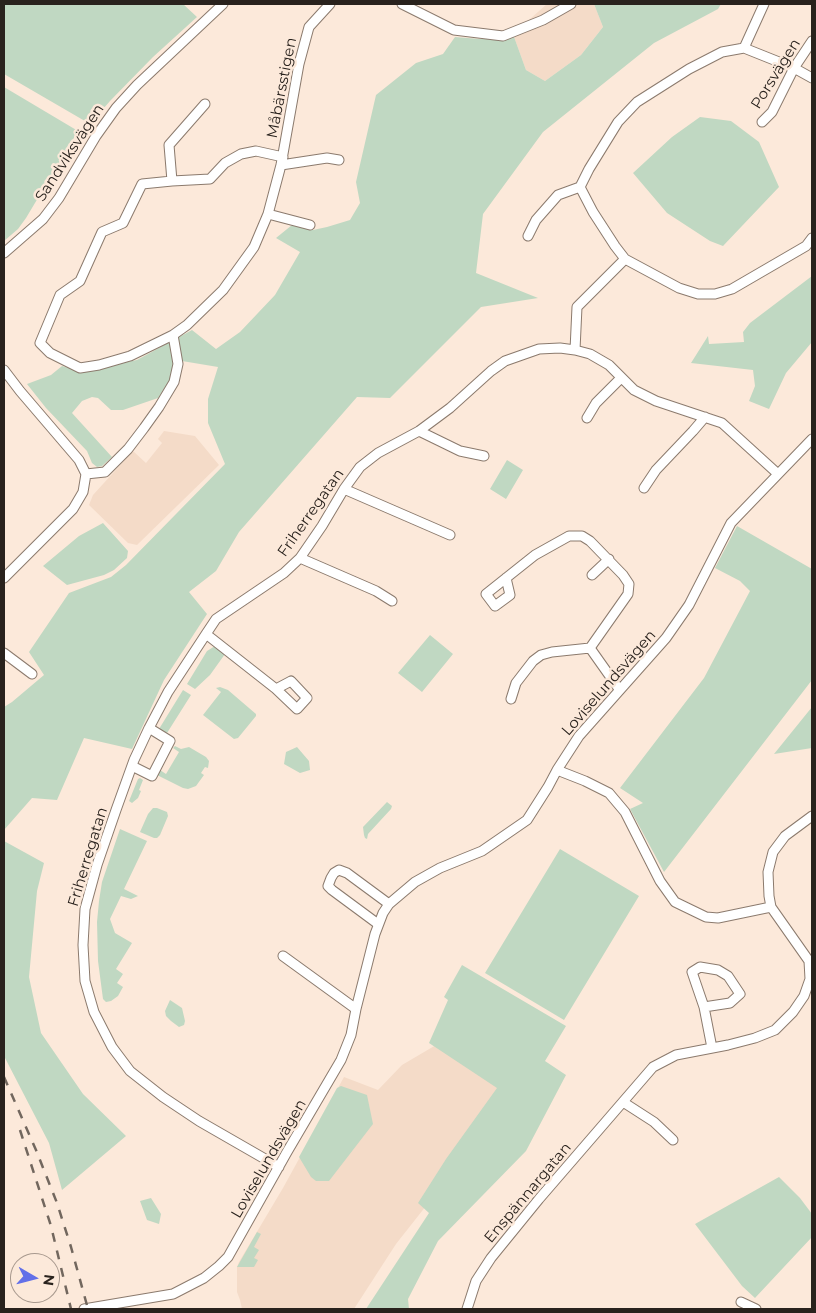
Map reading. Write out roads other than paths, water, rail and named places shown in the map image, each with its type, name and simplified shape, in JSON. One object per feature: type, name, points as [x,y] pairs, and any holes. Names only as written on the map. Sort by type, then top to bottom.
[{"type":"street","name":"Sandviksvägen","points":[[4,253],[43,219],[59,198],[96,136],[116,108],[137,85],[223,4]]},
{"type":"street","name":"Måbärsstigen","points":[[282,161],[256,151],[241,154],[225,163],[210,179],[142,184],[124,223],[102,232],[80,281],[60,295],[40,343],[50,353],[80,368],[99,365],[130,356],[174,335],[223,290],[254,247],[268,214],[282,161],[299,64],[309,27],[330,4]]},
{"type":"street","points":[[402,4],[454,30],[503,36],[544,20],[571,4]]},
{"type":"street","points":[[744,48],[764,4]]},
{"type":"street","name":"Porsvägen","points":[[762,122],[772,112],[794,68],[812,41]]},
{"type":"street","points":[[528,236],[536,220],[558,194],[580,187],[618,122],[637,102],[689,69],[722,52],[744,48],[794,68],[812,78]]},
{"type":"street","points":[[172,182],[169,145],[205,104]]},
{"type":"street","points":[[282,161],[327,158],[339,160]]},
{"type":"street","points":[[580,187],[593,212],[625,259],[679,288],[698,294],[715,294],[732,289],[806,246],[812,238]]},
{"type":"street","points":[[268,214],[310,225]]},
{"type":"street","points":[[575,350],[577,307],[625,259]]},
{"type":"street","points":[[86,474],[105,472],[128,449],[159,407],[174,382],[178,364],[174,335]]},
{"type":"street","name":"Friherregatan","points":[[278,1166],[163,1098],[130,1071],[112,1048],[94,1012],[86,981],[83,945],[85,910],[97,865],[132,766],[168,692],[216,619],[284,574],[300,558],[344,489],[360,467],[368,460],[450,408],[490,371],[505,361],[539,349],[560,348],[590,354],[609,365],[634,390],[656,401],[722,423],[778,474]]},
{"type":"street","points":[[4,370],[79,460],[86,474],[83,492],[74,509],[4,578]]},
{"type":"street","points":[[586,418],[596,402],[621,378]]},
{"type":"street","points":[[644,488],[656,470],[705,417]]},
{"type":"street","points":[[418,430],[460,451],[484,456]]},
{"type":"street","name":"Loviselundsvägen","points":[[84,1309],[173,1294],[204,1278],[228,1256],[278,1166],[341,1060],[351,1035],[378,924],[389,904],[415,882],[440,868],[482,851],[527,820],[579,736],[666,638],[689,605],[730,523],[812,439]]},
{"type":"street","points":[[344,489],[450,535]]},
{"type":"street","points":[[506,578],[534,555],[569,536],[582,536],[590,541],[608,559],[629,584],[628,594],[590,648],[552,652],[541,655],[533,660],[516,683],[511,699]]},
{"type":"street","points":[[300,558],[376,591],[392,601]]},
{"type":"street","points":[[592,576],[608,559]]},
{"type":"street","points":[[206,634],[276,689]]},
{"type":"street","points":[[590,648],[619,690]]},
{"type":"street","points":[[4,653],[32,674]]},
{"type":"street","points":[[132,766],[152,776],[170,741],[149,728]]},
{"type":"street","points":[[557,770],[609,793],[625,812],[660,881],[675,902],[706,917],[718,918],[771,907],[768,872],[774,852],[786,836],[812,816]]},
{"type":"street","points":[[378,924],[332,890],[328,886],[331,878],[339,870],[347,872],[389,904]]},
{"type":"street","name":"Enspännargatan","points":[[467,1309],[476,1281],[491,1258],[539,1199],[653,1067],[676,1054],[728,1046],[755,1038],[775,1030],[794,1012],[804,996],[810,979],[809,961],[771,907]]},
{"type":"street","points":[[283,956],[356,1010]]},
{"type":"street","points":[[704,1007],[730,1003],[740,994],[728,976],[718,970],[700,967],[692,972],[704,1007],[712,1048]]},
{"type":"street","points":[[623,1102],[654,1122],[674,1140]]},
{"type":"street","points":[[741,1302],[756,1309]]},
{"type":"railway","points":[[4,1077],[57,1203],[88,1309]]},
{"type":"railway","points":[[20,1130],[51,1226],[71,1309]]}]
